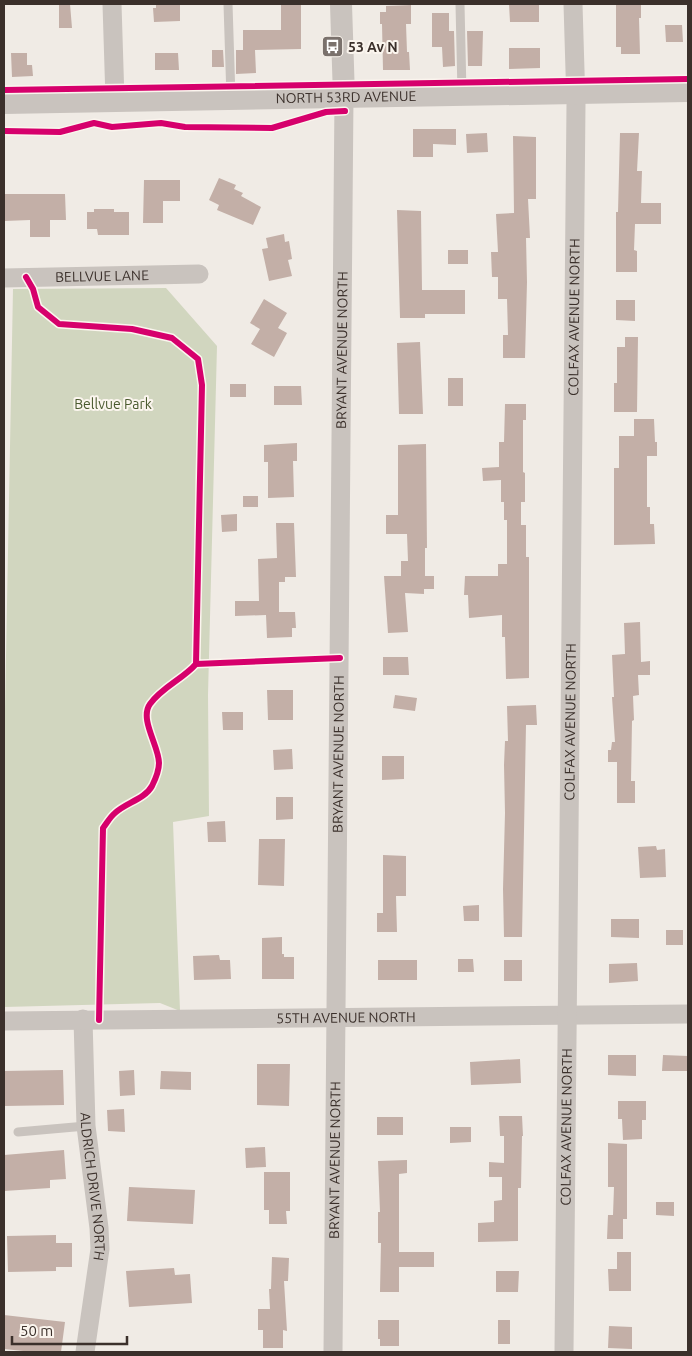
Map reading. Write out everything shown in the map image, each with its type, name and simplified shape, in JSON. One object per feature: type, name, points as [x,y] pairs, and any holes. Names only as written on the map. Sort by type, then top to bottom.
[{"type":"street","points":[[112,4],[115,100]]},
{"type":"street","points":[[341,4],[344,97]]},
{"type":"street","name":"COLFAX AVENUE NORTH","points":[[564,1352],[576,93],[572,4]]},
{"type":"street","name":"NORTH 53RD AVENUE","points":[[4,103],[688,91]]},
{"type":"street","name":"BRYANT AVENUE NORTH","points":[[333,1352],[344,97]]},
{"type":"street","name":"BELLVUE LANE","points":[[4,278],[199,274]]},
{"type":"street","name":"55TH AVENUE NORTH","points":[[4,1021],[688,1014]]},
{"type":"street","name":"ALDRICH DRIVE NORTH","points":[[83,1019],[86,1126],[100,1249],[85,1352]]},
{"type":"lane","points":[[228,4],[231,99]]},
{"type":"lane","points":[[460,4],[462,95]]},
{"type":"lane","points":[[18,1132],[86,1126]]},
{"type":"green space","name":"Bellvue Park","points":[[166,288],[217,346],[208,695],[209,816],[173,822],[180,1011],[160,1003],[4,1007],[4,762],[13,289]]},
{"type":"building","points":[[59,4],[70,4],[72,28],[59,28]]},
{"type":"building","points":[[156,4],[180,5],[180,21],[154,22],[153,8],[156,8]]},
{"type":"building","points":[[281,4],[301,4],[301,49],[255,50],[256,73],[236,74],[236,50],[243,50],[243,30],[281,30]]},
{"type":"building","points":[[509,4],[539,4],[539,22],[510,22]]},
{"type":"building","points":[[616,4],[641,4],[641,18],[639,18],[640,54],[621,54],[621,47],[616,47]]},
{"type":"building","points":[[411,5],[411,24],[406,24],[410,70],[383,70],[380,12],[386,12],[386,6]]},
{"type":"building","points":[[432,13],[449,13],[449,31],[454,31],[455,66],[443,67],[442,47],[432,47]]},
{"type":"building","points":[[665,25],[682,25],[683,42],[666,42]]},
{"type":"building","points":[[467,31],[483,31],[482,66],[468,66]]},
{"type":"building","points":[[509,48],[540,48],[540,68],[509,69]]},
{"type":"building","points":[[212,50],[223,50],[224,67],[212,67]]},
{"type":"building","points":[[11,53],[27,53],[27,65],[32,65],[33,76],[12,77]]},
{"type":"building","points":[[155,53],[178,53],[179,70],[155,70]]},
{"type":"building","points":[[413,129],[456,129],[456,145],[433,144],[433,157],[413,157]]},
{"type":"building","points":[[487,133],[488,152],[467,153],[466,134]]},
{"type":"building","points":[[620,133],[639,133],[637,171],[642,171],[641,203],[661,203],[661,224],[635,224],[634,250],[637,251],[637,272],[616,272],[616,212],[618,212]]},
{"type":"building","points":[[513,136],[536,137],[536,199],[528,199],[530,238],[526,238],[525,358],[503,358],[503,335],[508,335],[507,299],[498,299],[498,277],[492,277],[491,252],[498,252],[496,214],[514,213]]},
{"type":"building","points":[[219,178],[236,185],[234,189],[243,193],[241,196],[261,207],[253,225],[217,210],[219,205],[209,200]]},
{"type":"building","points":[[144,180],[180,180],[180,201],[163,201],[163,223],[143,223]]},
{"type":"building","points":[[4,194],[65,194],[66,220],[50,220],[50,237],[30,237],[30,220],[4,221]]},
{"type":"building","points":[[94,209],[114,209],[114,212],[129,212],[129,235],[98,235],[97,229],[87,229],[87,212],[94,212]]},
{"type":"building","points":[[397,210],[421,211],[422,290],[465,290],[465,314],[425,314],[425,318],[400,318]]},
{"type":"building","points":[[284,234],[285,242],[289,241],[292,259],[288,260],[292,276],[269,281],[262,249],[268,248],[266,238]]},
{"type":"building","points":[[448,250],[468,250],[468,264],[448,264]]},
{"type":"building","points":[[264,299],[287,313],[278,328],[287,333],[274,357],[251,344],[260,329],[250,323]]},
{"type":"building","points":[[616,300],[635,300],[635,321],[616,320]]},
{"type":"building","points":[[625,337],[638,337],[637,412],[614,412],[614,383],[617,383],[617,347],[625,347]]},
{"type":"building","points":[[420,342],[423,414],[399,414],[397,343]]},
{"type":"building","points":[[448,378],[463,378],[463,406],[448,406]]},
{"type":"building","points":[[230,384],[246,384],[246,397],[230,397]]},
{"type":"building","points":[[274,386],[301,386],[302,405],[274,405]]},
{"type":"building","points":[[505,404],[526,404],[526,420],[523,420],[525,502],[521,502],[521,525],[526,525],[526,557],[529,557],[529,678],[506,679],[505,637],[502,637],[502,615],[469,618],[468,595],[464,595],[465,576],[498,576],[498,564],[507,564],[507,520],[504,520],[504,502],[501,502],[501,480],[483,481],[482,468],[499,467],[499,442],[504,442]]},
{"type":"building","points":[[634,419],[654,419],[657,456],[647,456],[647,507],[650,507],[650,524],[654,524],[655,544],[614,545],[614,468],[619,468],[619,436],[634,436]]},
{"type":"building","points":[[297,443],[297,461],[293,461],[294,497],[268,498],[268,462],[264,462],[264,445]]},
{"type":"building","points":[[426,444],[427,548],[425,548],[425,576],[434,576],[434,589],[424,589],[424,594],[405,593],[408,632],[388,633],[384,576],[401,576],[401,561],[408,561],[407,534],[386,534],[386,515],[398,515],[398,445]]},
{"type":"building","points":[[243,496],[258,496],[258,507],[243,507]]},
{"type":"building","points":[[237,514],[237,531],[222,532],[221,515]]},
{"type":"building","points":[[276,523],[294,523],[296,577],[285,577],[285,582],[279,582],[279,612],[295,612],[296,628],[292,628],[292,637],[267,638],[266,615],[235,616],[235,601],[259,601],[258,559],[277,558]]},
{"type":"building","points":[[640,622],[641,662],[650,661],[650,675],[638,675],[639,695],[633,696],[634,720],[632,721],[631,781],[635,781],[635,803],[617,803],[617,762],[608,762],[608,750],[611,750],[612,742],[615,742],[612,655],[625,654],[624,623]]},
{"type":"building","points":[[383,657],[408,657],[409,675],[383,675]]},
{"type":"building","points":[[267,690],[293,690],[293,720],[268,720]]},
{"type":"building","points":[[395,695],[417,698],[415,711],[393,708]]},
{"type":"building","points":[[536,705],[537,725],[526,725],[522,937],[504,937],[504,765],[505,741],[508,741],[507,706]]},
{"type":"building","points":[[222,712],[243,712],[243,730],[223,730]]},
{"type":"building","points":[[292,749],[293,769],[274,770],[273,750]]},
{"type":"building","points":[[382,756],[404,756],[404,779],[382,780]]},
{"type":"building","points":[[276,797],[293,797],[293,819],[276,820]]},
{"type":"building","points":[[225,821],[226,842],[208,842],[207,822]]},
{"type":"building","points":[[259,839],[285,839],[284,886],[258,885]]},
{"type":"building","points":[[656,846],[657,850],[665,849],[666,877],[640,878],[638,847]]},
{"type":"building","points":[[383,855],[406,856],[406,896],[396,896],[397,932],[377,932],[377,913],[383,913]]},
{"type":"building","points":[[479,905],[479,921],[464,921],[463,906]]},
{"type":"building","points":[[611,919],[639,919],[639,938],[611,937]]},
{"type":"building","points":[[666,930],[683,930],[683,945],[666,945]]},
{"type":"building","points":[[282,937],[282,954],[284,954],[284,957],[294,957],[294,979],[262,979],[262,938]]},
{"type":"building","points":[[219,955],[220,960],[230,960],[231,979],[194,980],[193,956]]},
{"type":"building","points":[[458,959],[473,959],[474,972],[458,972]]},
{"type":"building","points":[[378,960],[417,960],[417,980],[378,980]]},
{"type":"building","points":[[504,960],[522,960],[522,981],[504,981]]},
{"type":"building","points":[[637,963],[638,981],[609,983],[609,964]]},
{"type":"building","points":[[608,1055],[636,1055],[636,1076],[608,1075]]},
{"type":"building","points":[[663,1055],[688,1056],[688,1071],[662,1071]]},
{"type":"building","points":[[520,1059],[521,1083],[471,1085],[470,1062]]},
{"type":"building","points":[[257,1064],[290,1064],[289,1106],[257,1105]]},
{"type":"building","points":[[63,1070],[64,1105],[4,1106],[4,1071]]},
{"type":"building","points":[[134,1070],[135,1095],[120,1096],[119,1071]]},
{"type":"building","points":[[161,1071],[191,1072],[191,1090],[160,1089]]},
{"type":"building","points":[[618,1101],[646,1101],[646,1120],[642,1120],[642,1139],[623,1140],[622,1119],[618,1119]]},
{"type":"building","points":[[124,1109],[125,1132],[108,1131],[107,1110]]},
{"type":"building","points":[[499,1116],[522,1116],[521,1188],[518,1188],[518,1241],[478,1242],[478,1223],[494,1222],[494,1201],[502,1200],[502,1177],[489,1177],[489,1162],[504,1163],[504,1136],[500,1136]]},
{"type":"building","points":[[377,1117],[403,1117],[403,1135],[377,1135]]},
{"type":"building","points":[[450,1127],[471,1127],[471,1142],[450,1143]]},
{"type":"building","points":[[608,1143],[627,1144],[627,1219],[623,1219],[623,1239],[607,1239],[608,1215],[613,1215],[614,1187],[608,1187]]},
{"type":"building","points":[[265,1147],[266,1167],[246,1168],[245,1148]]},
{"type":"building","points":[[64,1150],[66,1179],[50,1180],[50,1188],[4,1191],[4,1155]]},
{"type":"building","points":[[407,1160],[407,1173],[399,1174],[399,1252],[434,1252],[434,1267],[399,1267],[399,1292],[380,1292],[381,1243],[378,1243],[378,1212],[380,1212],[378,1161]]},
{"type":"building","points":[[264,1172],[290,1172],[290,1211],[286,1211],[287,1224],[269,1224],[269,1210],[264,1210]]},
{"type":"building","points":[[129,1187],[195,1190],[193,1224],[127,1221]]},
{"type":"building","points":[[656,1202],[674,1202],[674,1216],[656,1215]]},
{"type":"building","points":[[56,1235],[56,1243],[72,1243],[72,1267],[56,1267],[56,1271],[8,1272],[7,1236]]},
{"type":"building","points":[[617,1252],[631,1252],[631,1291],[609,1291],[608,1269],[617,1269]]},
{"type":"building","points":[[272,1257],[289,1258],[288,1281],[284,1281],[287,1331],[283,1330],[283,1348],[263,1348],[263,1330],[258,1330],[258,1309],[270,1309],[269,1289],[271,1289]]},
{"type":"building","points":[[174,1268],[175,1275],[190,1274],[192,1303],[129,1307],[126,1271]]},
{"type":"building","points":[[496,1271],[519,1271],[518,1292],[496,1292]]},
{"type":"building","points":[[4,1315],[65,1322],[61,1352],[4,1349]]},
{"type":"building","points":[[378,1320],[399,1320],[399,1346],[380,1346]]},
{"type":"building","points":[[498,1320],[510,1320],[510,1344],[498,1344]]},
{"type":"building","points":[[609,1326],[632,1327],[632,1349],[608,1348]]},
{"type":"cycle path","points":[[4,90],[688,79]]},
{"type":"cycle path","points":[[4,131],[60,132],[94,123],[112,127],[161,123],[185,127],[272,128],[326,112],[345,111]]},
{"type":"cycle path","points":[[26,277],[33,289],[38,307],[59,324],[132,329],[172,338],[198,359],[202,385],[196,664]]},
{"type":"cycle path","points":[[99,1020],[103,828],[119,810],[145,794],[156,778],[159,763],[148,725],[147,710],[150,704],[160,693],[196,664],[340,658]]},
{"type":"place","name":"53 Av N","points":[[332,47]]}]
